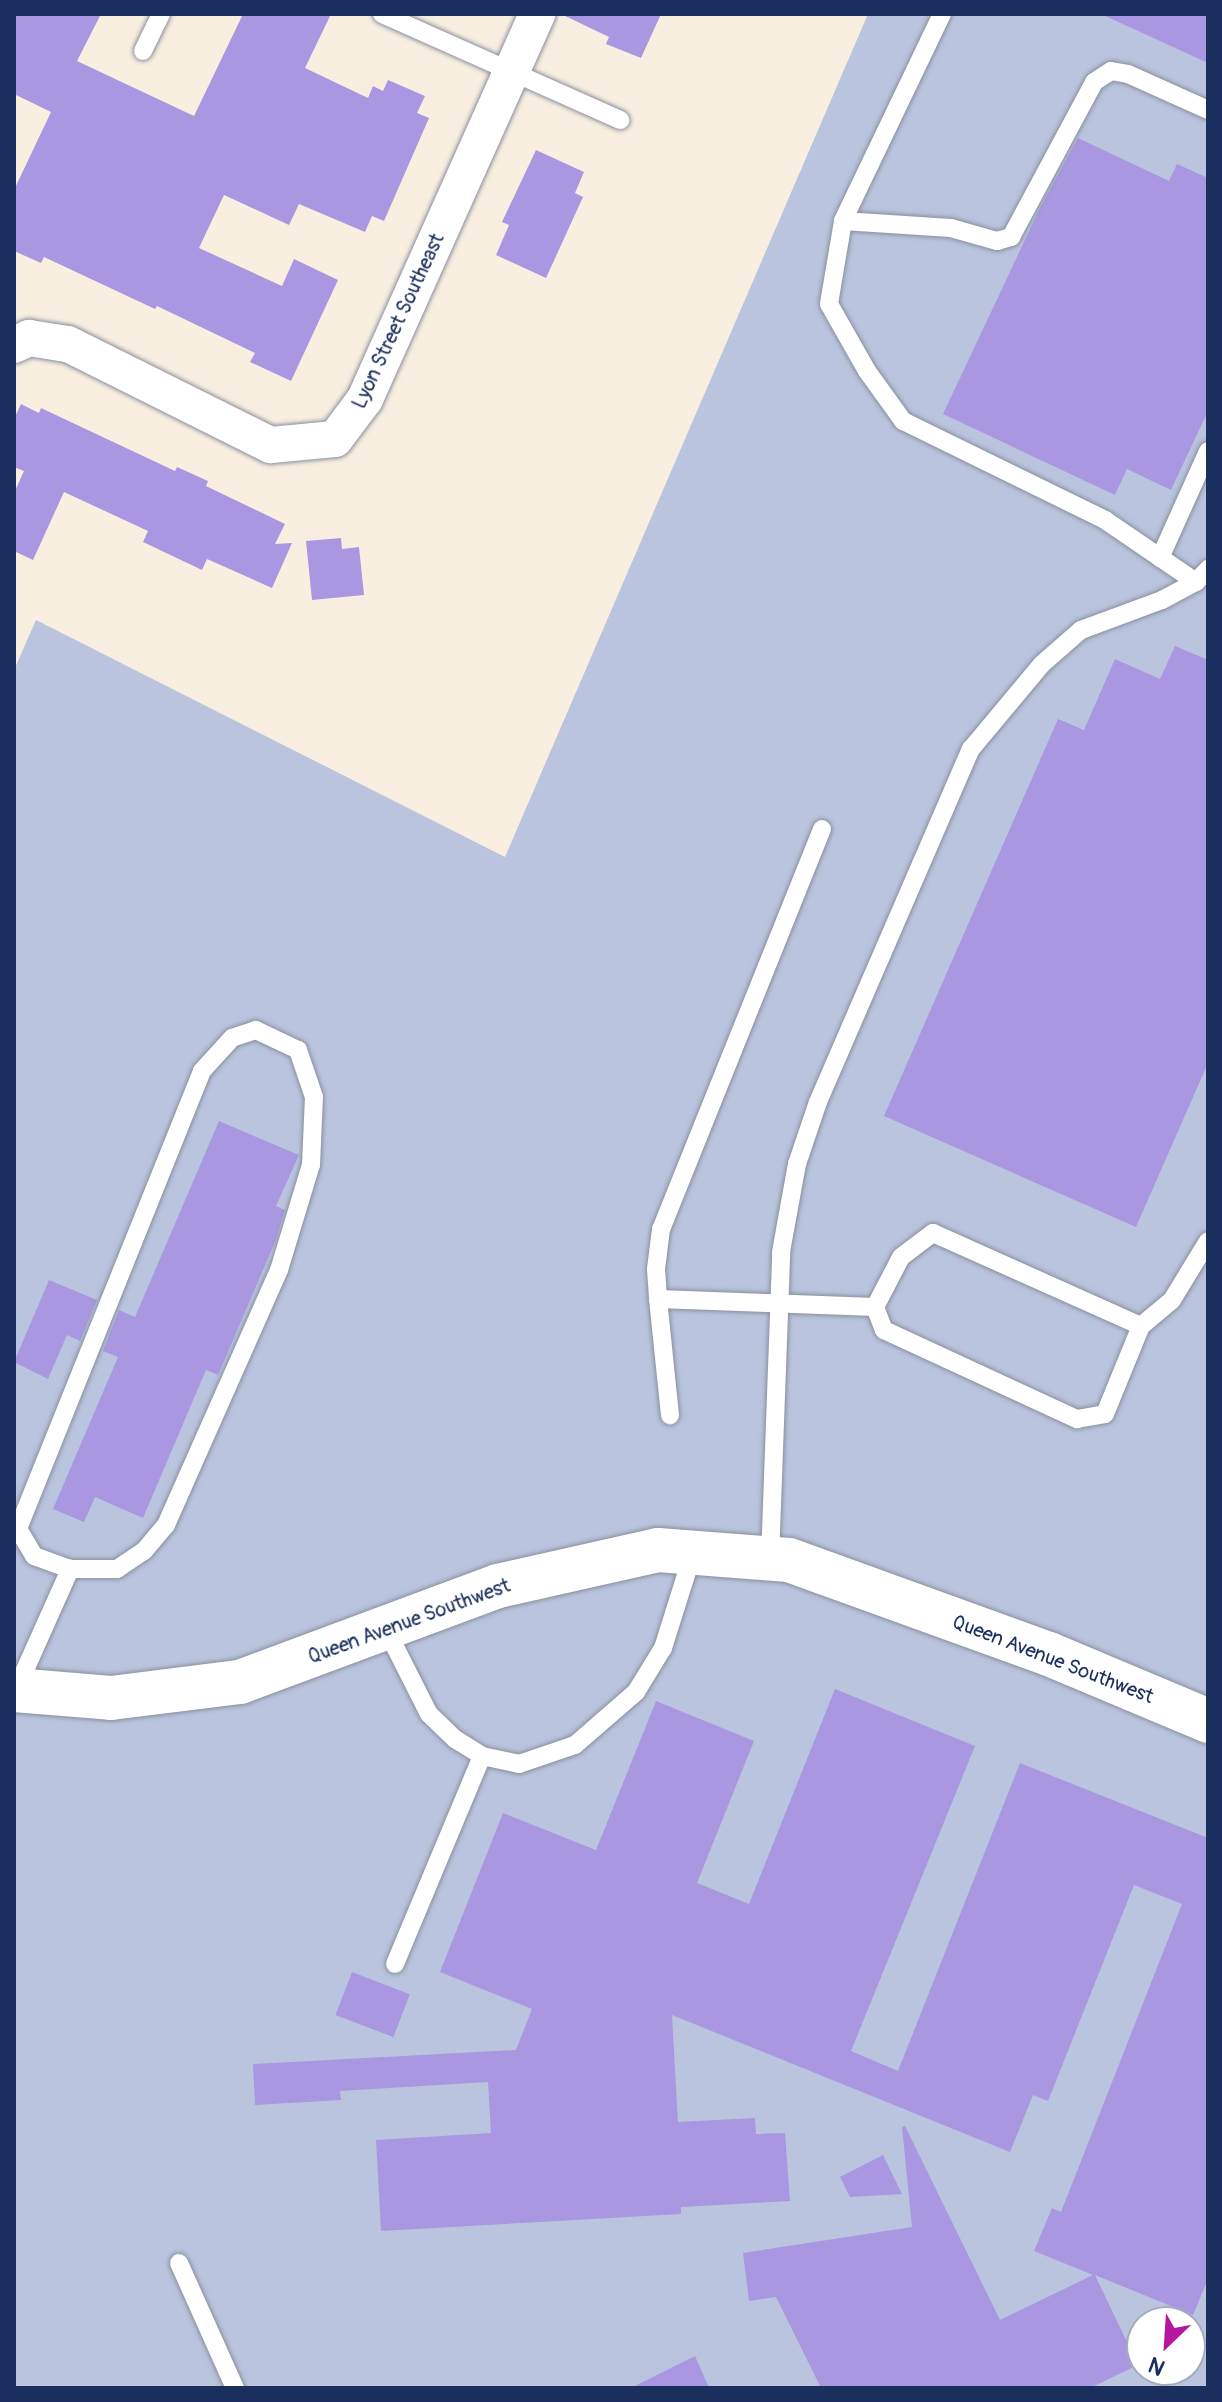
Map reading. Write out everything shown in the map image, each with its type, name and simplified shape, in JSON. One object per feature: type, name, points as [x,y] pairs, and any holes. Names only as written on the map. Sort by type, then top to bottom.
[{"type":"main road","name":"Queen Avenue Southwest","points":[[15,1690],[111,1698],[240,1682],[498,1586],[658,1550],[789,1560],[1049,1654],[1208,1721]]},
{"type":"street","name":"Lyon Street Southeast","points":[[14,345],[29,338],[68,344],[271,445],[335,439],[365,399],[537,14]]},
{"type":"lane","points":[[143,51],[161,14]]},
{"type":"lane","points":[[382,14],[620,120]]},
{"type":"lane","points":[[942,14],[843,221],[829,304],[867,371],[903,421],[1105,520],[1160,558],[1202,575]]},
{"type":"lane","points":[[843,221],[951,228],[997,241],[1011,237],[1094,82],[1111,71],[1128,74],[1208,110]]},
{"type":"lane","points":[[1160,558],[1208,451]]},
{"type":"lane","points":[[770,1559],[781,1252],[791,1193],[814,1114],[971,749],[1042,664],[1081,630],[1162,600],[1202,575]]},
{"type":"lane","points":[[670,1415],[656,1269],[661,1229],[822,829]]},
{"type":"lane","points":[[256,1030],[298,1050],[314,1097],[311,1165],[279,1270],[166,1525],[144,1551],[117,1569],[70,1569],[34,1556],[18,1529],[202,1071],[232,1038],[256,1030]]},
{"type":"lane","points":[[1141,1326],[933,1233],[901,1257],[875,1307],[884,1330],[1077,1419],[1105,1414],[1141,1326],[1172,1300],[1208,1241]]},
{"type":"lane","points":[[658,1299],[875,1307]]},
{"type":"lane","points":[[385,1628],[429,1714],[455,1739],[482,1756],[519,1764],[575,1745],[636,1692],[663,1648],[693,1553]]},
{"type":"lane","points":[[15,1690],[70,1569]]},
{"type":"lane","points":[[395,1964],[482,1756]]},
{"type":"lane","points":[[179,2263],[235,2388]]},
{"type":"shaded area","points":[[868,14],[1208,14],[1208,2388],[14,2388],[14,670],[36,620],[505,857]]},
{"type":"building","points":[[14,14],[101,14],[77,61],[194,116],[243,14],[331,14],[305,68],[368,98],[373,86],[383,91],[388,80],[425,96],[417,113],[429,118],[384,221],[372,216],[365,232],[299,204],[289,225],[224,195],[199,248],[282,286],[294,259],[338,280],[291,381],[250,362],[255,353],[157,306],[155,309],[44,257],[41,263],[14,251],[14,190],[51,112],[14,94]]},
{"type":"building","points":[[561,14],[661,14],[641,58],[606,44],[609,37]]},
{"type":"building","points":[[1101,14],[1208,14],[1208,63]]},
{"type":"building","points":[[1078,138],[1169,181],[1177,164],[1208,178],[1208,411],[1171,490],[1127,469],[1115,495],[943,414],[1040,208]]},
{"type":"building","points":[[536,150],[584,172],[575,193],[583,197],[546,278],[496,255],[509,225],[502,222]]},
{"type":"building","points":[[21,404],[39,413],[41,408],[175,471],[177,467],[208,481],[206,486],[285,524],[275,544],[292,543],[272,588],[207,559],[202,570],[143,542],[148,531],[64,492],[33,560],[14,551],[14,493],[24,471],[14,467],[14,419]]},
{"type":"building","points":[[341,538],[342,549],[359,547],[364,595],[312,600],[306,541]]},
{"type":"building","points":[[1175,646],[1208,660],[1208,1063],[1136,1227],[884,1116],[1058,719],[1084,730],[1115,659],[1160,679]]},
{"type":"building","points":[[219,1121],[299,1155],[276,1206],[285,1210],[275,1242],[218,1375],[206,1370],[143,1518],[95,1497],[84,1522],[53,1509],[118,1357],[103,1351],[119,1310],[135,1317]]},
{"type":"building","points":[[49,1280],[97,1300],[80,1341],[67,1335],[48,1379],[14,1362]]},
{"type":"building","points":[[835,1689],[975,1746],[851,2051],[898,2071],[1020,1763],[1208,1838],[1208,2279],[1197,2306],[1171,2306],[1095,2275],[1126,2340],[1126,2371],[1090,2388],[821,2388],[776,2297],[749,2301],[743,2253],[912,2227],[902,2127],[905,2126],[1000,2320],[1093,2275],[1034,2251],[1052,2208],[1061,2212],[1182,1904],[1134,1885],[1048,2101],[1033,2095],[1010,2152],[672,2015],[678,2122],[755,2118],[756,2134],[785,2133],[790,2201],[681,2207],[681,2214],[381,2231],[376,2140],[491,2133],[488,2082],[340,2091],[341,2100],[255,2105],[253,2064],[516,2050],[532,2009],[440,1972],[503,1813],[596,1850],[656,1701],[754,1741],[697,1883],[749,1904]]},
{"type":"building","points":[[352,1972],[410,1994],[393,2037],[336,2015]]},
{"type":"building","points":[[883,2155],[902,2194],[850,2197],[840,2177]]},
{"type":"building","points":[[695,2356],[709,2388],[631,2388]]}]
